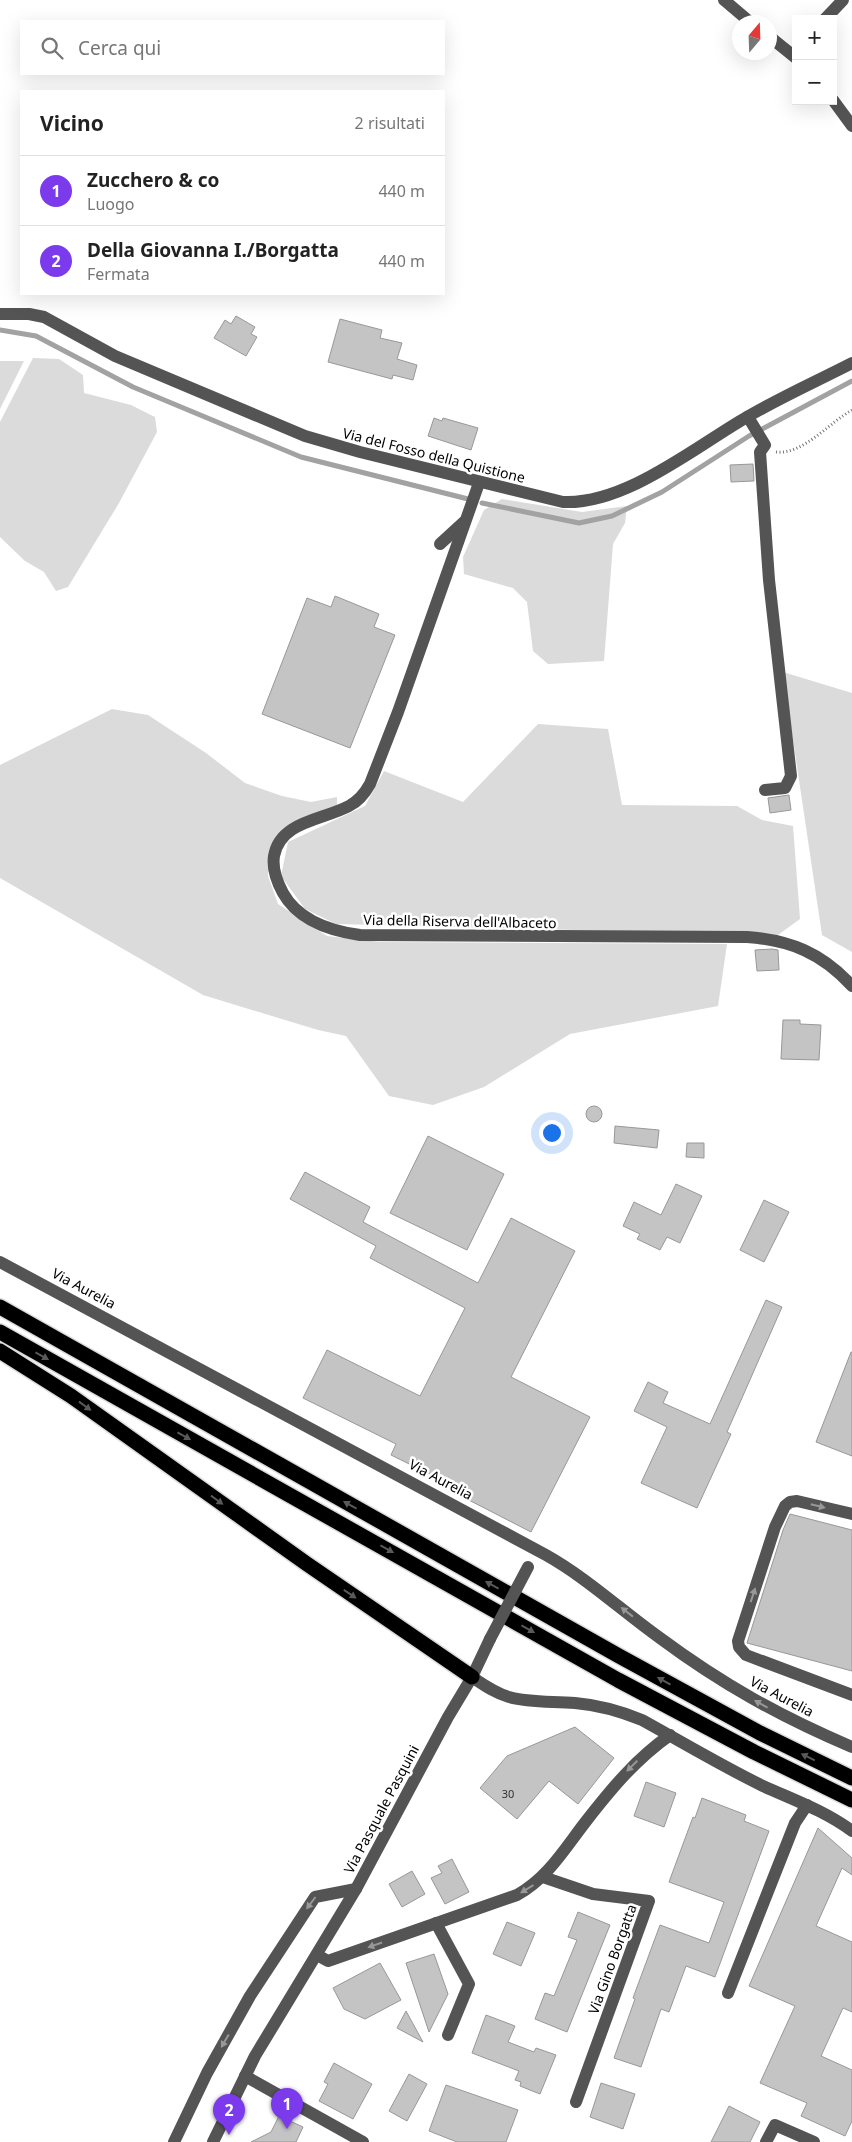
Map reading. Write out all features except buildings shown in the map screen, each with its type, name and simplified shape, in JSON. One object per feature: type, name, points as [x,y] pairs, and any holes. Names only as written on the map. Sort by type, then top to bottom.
[{"type":"highway","points":[[0,1308],[620,1656],[760,1733],[852,1778]]},
{"type":"highway","points":[[0,1332],[618,1680],[762,1756],[852,1800]]},
{"type":"highway","points":[[0,1351],[71,1396],[307,1564],[472,1677]]},
{"type":"street","points":[[724,0],[742,15]]},
{"type":"street","points":[[829,15],[843,0]]},
{"type":"street","points":[[777,42],[792,52]]},
{"type":"street","points":[[837,105],[852,126]]},
{"type":"street","name":"Via del Fosso della Quistione","points":[[0,314],[29,314],[44,317],[115,356],[305,436],[477,488],[574,503],[601,498],[644,480],[852,363]]},
{"type":"street","points":[[751,421],[763,442],[760,452],[769,580],[791,776],[785,788],[765,790]]},
{"type":"street","name":"Via della Riserva dell'Albaceto","points":[[477,488],[398,712],[366,792],[350,806],[293,829],[279,841],[274,864],[280,887],[286,898],[295,909],[318,923],[345,933],[369,936],[746,937],[770,939],[789,943],[812,954],[835,969],[852,986]]},
{"type":"street","points":[[440,544],[468,516]]},
{"type":"street","name":"Via Aurelia","points":[[0,1262],[537,1550],[571,1570],[659,1638],[724,1682],[786,1717],[852,1747]]},
{"type":"street","points":[[852,1514],[797,1500],[785,1506],[775,1527],[738,1642],[739,1647],[746,1655],[852,1695]]},
{"type":"street","name":"Via Pasquale Pasquini","points":[[213,2142],[245,2076],[279,2014],[356,1889],[448,1717],[472,1677],[537,1550]]},
{"type":"street","points":[[472,1677],[495,1692],[508,1697],[591,1705],[625,1713],[670,1735],[763,1786],[836,1819],[852,1832]]},
{"type":"street","points":[[317,1955],[328,1961],[517,1895],[532,1886],[542,1877],[629,1768],[670,1735]]},
{"type":"street","points":[[728,1993],[795,1824],[807,1805]]},
{"type":"street","name":"Via Gino Borgatta","points":[[542,1877],[593,1894],[649,1902],[576,2102]]},
{"type":"street","points":[[174,2142],[206,2073],[250,1996],[315,1897],[356,1889]]},
{"type":"street","points":[[436,1923],[469,1984],[448,2035]]},
{"type":"street","points":[[245,2076],[363,2142]]},
{"type":"street","points":[[766,2142],[775,2125],[814,2142]]},
{"type":"path","points":[[763,442],[778,452],[789,451],[827,430],[852,410]]},
{"type":"shaded area","points":[[33,358],[59,359],[83,375],[84,393],[131,405],[155,417],[157,432],[119,503],[68,587],[56,591],[44,572],[25,561],[0,537],[0,422]]},
{"type":"shaded area","points":[[0,361],[24,361],[0,409]]},
{"type":"shaded area","points":[[502,499],[582,512],[627,506],[625,523],[613,544],[604,661],[548,664],[533,651],[527,602],[513,588],[464,574],[463,557],[484,510]]},
{"type":"shaded area","points":[[783,672],[852,693],[852,952],[822,935]]},
{"type":"shaded area","points":[[112,709],[148,715],[206,753],[245,783],[282,796],[311,802],[337,797],[337,806],[290,829],[268,855],[268,876],[278,904],[327,936],[379,942],[727,944],[718,1006],[570,1034],[484,1087],[433,1105],[389,1096],[346,1036],[318,1030],[203,995],[0,878],[0,765]]},
{"type":"shaded area","points":[[538,724],[608,729],[622,805],[737,806],[762,820],[793,826],[800,919],[778,935],[336,924],[305,909],[281,876],[288,842],[365,806],[384,771],[463,802]]},
{"type":"waterway","points":[[0,330],[36,336],[133,387],[301,457],[468,499]]},
{"type":"waterway","points":[[482,503],[579,523],[612,516],[662,492],[749,436],[852,381]]},
{"type":"place","name":"Zucchero & co","points":[[287,2129]]},
{"type":"place","name":"Della Giovanna I./Borgatta","points":[[229,2135]]}]
